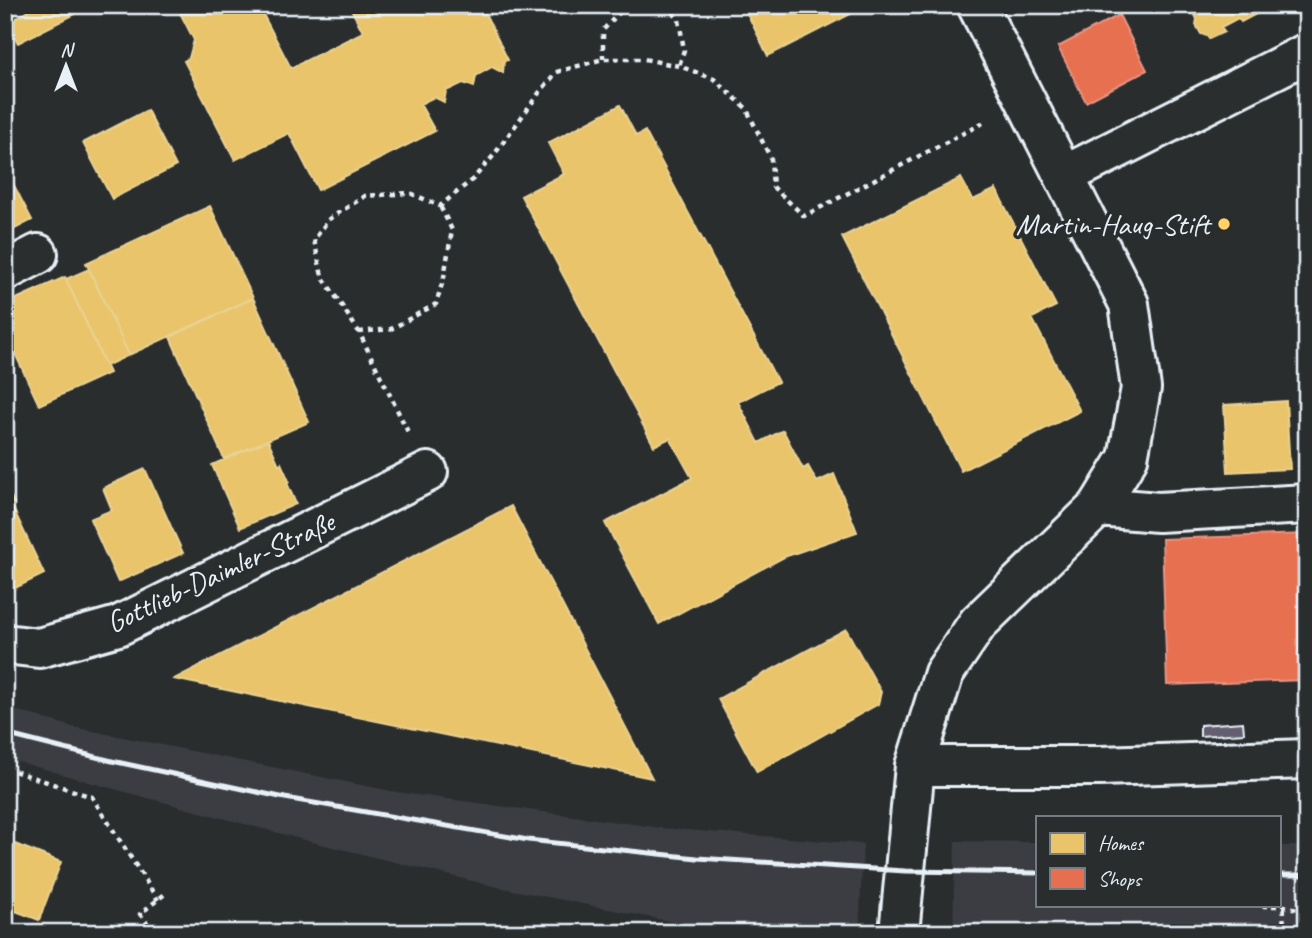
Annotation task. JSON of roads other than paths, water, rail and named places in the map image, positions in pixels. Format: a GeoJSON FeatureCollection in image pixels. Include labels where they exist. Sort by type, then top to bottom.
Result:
{"type":"FeatureCollection","features":[{"type":"Feature","properties":{"kind":"street"},"geometry":{"type":"LineString","coordinates":[[899,933],[915,766],[944,673],[978,623],[1098,507],[1128,458],[1141,388],[1129,304],[977,5]]}},
{"type":"Feature","properties":{"kind":"street"},"geometry":{"type":"LineString","coordinates":[[1065,175],[1307,53]]}},
{"type":"Feature","properties":{"kind":"street","name":"Gottlieb-Daimler-Straße"},"geometry":{"type":"LineString","coordinates":[[5,644],[38,648],[118,626],[428,472]]}},
{"type":"Feature","properties":{"kind":"street"},"geometry":{"type":"LineString","coordinates":[[1098,507],[1158,512],[1307,504]]}},
{"type":"Feature","properties":{"kind":"street"},"geometry":{"type":"LineString","coordinates":[[915,766],[1100,766],[1307,759]]}},
{"type":"Feature","properties":{"kind":"railway"},"geometry":{"type":"LineString","coordinates":[[5,734],[112,761],[285,798],[528,840],[697,858],[905,871],[1036,873]]}},
{"type":"Feature","properties":{"kind":"railway"},"geometry":{"type":"LineString","coordinates":[[1280,875],[1307,875]]}},
{"type":"Feature","properties":{"kind":"place","name":"Martin-Haug-Stift"},"geometry":{"type":"Point","coordinates":[1224,224]}}]}
